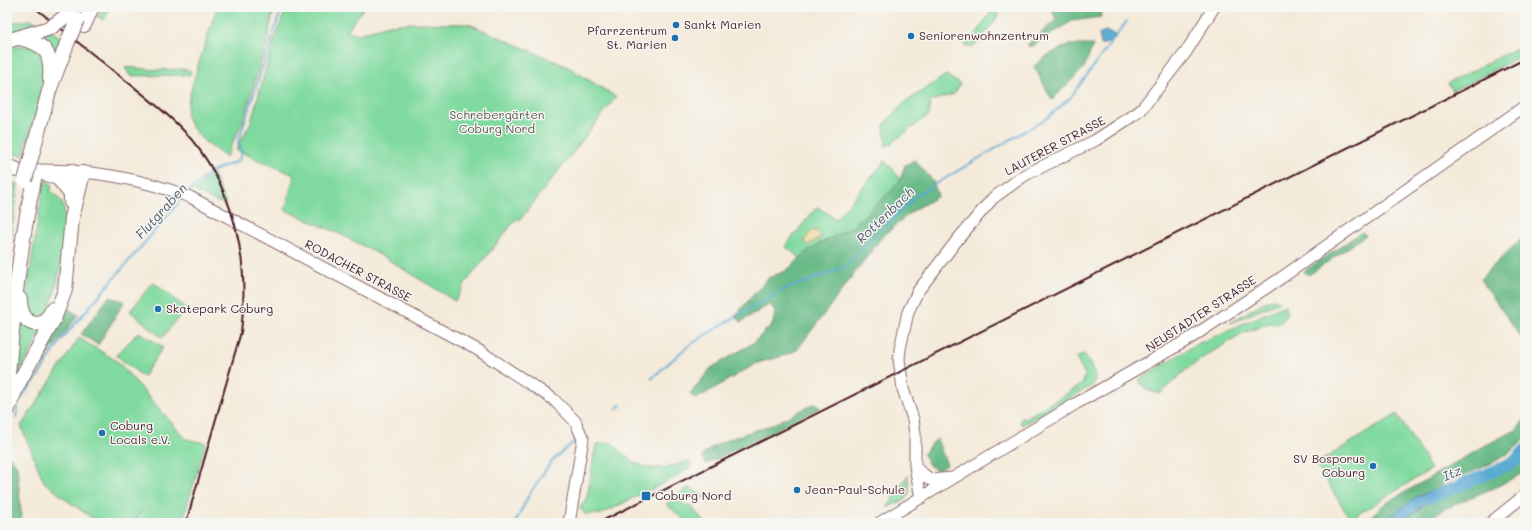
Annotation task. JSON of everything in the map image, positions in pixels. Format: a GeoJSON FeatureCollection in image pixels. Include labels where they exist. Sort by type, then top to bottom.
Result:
{"type":"FeatureCollection","features":[{"type":"Feature","properties":{"kind":"highway"},"geometry":{"type":"LineString","coordinates":[[7,386],[28,207],[25,169],[60,86],[71,44],[76,16],[83,7]]}},
{"type":"Feature","properties":{"kind":"highway"},"geometry":{"type":"LineString","coordinates":[[13,39],[50,28],[92,7]]}},
{"type":"Feature","properties":{"kind":"highway"},"geometry":{"type":"LineString","coordinates":[[13,39],[39,44],[48,53],[51,69],[49,91]]}},
{"type":"Feature","properties":{"kind":"highway"},"geometry":{"type":"LineString","coordinates":[[7,302],[25,169],[49,91],[71,44]]}},
{"type":"Feature","properties":{"kind":"highway"},"geometry":{"type":"LineString","coordinates":[[25,169],[58,178],[70,193]]}},
{"type":"Feature","properties":{"kind":"highway"},"geometry":{"type":"LineString","coordinates":[[72,218],[70,193],[77,172]]}},
{"type":"Feature","properties":{"kind":"highway"},"geometry":{"type":"LineString","coordinates":[[7,411],[18,384],[60,306],[65,290],[77,172]]}},
{"type":"Feature","properties":{"kind":"highway"},"geometry":{"type":"LineString","coordinates":[[22,256],[20,309],[21,314],[28,321],[40,323],[50,316],[67,272]]}},
{"type":"Feature","properties":{"kind":"street","name":"LAUTERER STRASSE"},"geometry":{"type":"LineString","coordinates":[[921,498],[915,466],[915,433],[913,419],[903,389],[900,365],[900,348],[908,312],[921,286],[981,211],[1008,186],[1037,168],[1096,140],[1140,111],[1186,52],[1214,7]]}},
{"type":"Feature","properties":{"kind":"street","name":"NEUSTADTER STRASSE"},"geometry":{"type":"LineString","coordinates":[[879,523],[1077,403],[1189,339],[1281,278],[1525,106]]}},
{"type":"Feature","properties":{"kind":"street","name":"RODACHER STRASSE"},"geometry":{"type":"LineString","coordinates":[[25,169],[77,172],[126,178],[185,195],[228,215],[478,350],[538,388],[556,402],[575,421],[583,439],[569,523]]}},
{"type":"Feature","properties":{"kind":"street"},"geometry":{"type":"LineString","coordinates":[[915,466],[931,480],[956,477]]}},
{"type":"Feature","properties":{"kind":"street"},"geometry":{"type":"LineString","coordinates":[[1490,523],[1525,495]]}},
{"type":"Feature","properties":{"kind":"green space"},"geometry":{"type":"Polygon","coordinates":[[[102,7],[111,7],[104,20],[98,17],[102,7]]]}},
{"type":"Feature","properties":{"kind":"green space"},"geometry":{"type":"Polygon","coordinates":[[[217,7],[277,7],[272,17],[267,42],[242,123],[226,157],[198,135],[187,117],[189,97],[193,81],[217,7]]]}},
{"type":"Feature","properties":{"kind":"green space","name":"Schrebergärten Coburg Nord"},"geometry":{"type":"Polygon","coordinates":[[[287,7],[364,7],[347,31],[358,34],[388,25],[412,23],[469,24],[568,67],[616,97],[520,220],[517,218],[467,281],[455,301],[384,257],[338,233],[285,210],[294,175],[236,150],[251,122],[274,40],[287,7]]]}},
{"type":"Feature","properties":{"kind":"green space"},"geometry":{"type":"Polygon","coordinates":[[[994,7],[1001,7],[994,23],[972,48],[965,45],[977,33],[994,7]]]}},
{"type":"Feature","properties":{"kind":"green space"},"geometry":{"type":"Polygon","coordinates":[[[1051,7],[1100,7],[1101,17],[1072,21],[1031,47],[1027,45],[1056,20],[1051,7]]]}},
{"type":"Feature","properties":{"kind":"green space"},"geometry":{"type":"Polygon","coordinates":[[[30,20],[44,24],[7,34],[7,23],[30,20]]]}},
{"type":"Feature","properties":{"kind":"green space"},"geometry":{"type":"Polygon","coordinates":[[[52,31],[62,39],[54,58],[35,37],[52,31]]]}},
{"type":"Feature","properties":{"kind":"green space"},"geometry":{"type":"Polygon","coordinates":[[[1525,44],[1525,54],[1453,91],[1448,83],[1525,44]]]}},
{"type":"Feature","properties":{"kind":"green space"},"geometry":{"type":"Polygon","coordinates":[[[1068,45],[1093,45],[1084,68],[1052,100],[1034,66],[1048,55],[1068,45]]]}},
{"type":"Feature","properties":{"kind":"green space"},"geometry":{"type":"Polygon","coordinates":[[[33,46],[46,54],[46,79],[23,156],[18,154],[8,158],[7,52],[14,47],[33,46]]]}},
{"type":"Feature","properties":{"kind":"green space"},"geometry":{"type":"Polygon","coordinates":[[[125,67],[156,70],[183,69],[191,71],[190,75],[130,76],[125,67]]]}},
{"type":"Feature","properties":{"kind":"green space"},"geometry":{"type":"Polygon","coordinates":[[[946,75],[960,84],[954,94],[931,101],[929,115],[886,147],[884,125],[903,104],[946,75]]]}},
{"type":"Feature","properties":{"kind":"green space"},"geometry":{"type":"Polygon","coordinates":[[[915,160],[933,181],[938,196],[911,212],[881,238],[797,350],[783,356],[757,363],[696,399],[690,394],[711,368],[753,343],[773,323],[775,311],[770,304],[741,322],[735,316],[768,278],[786,271],[810,249],[852,227],[893,189],[900,180],[905,165],[915,160]]]}},
{"type":"Feature","properties":{"kind":"green space"},"geometry":{"type":"Polygon","coordinates":[[[885,161],[892,168],[907,190],[815,270],[785,246],[817,207],[836,219],[885,161]]]}},
{"type":"Feature","properties":{"kind":"green space"},"geometry":{"type":"Polygon","coordinates":[[[212,173],[226,203],[217,202],[194,191],[212,173]]]}},
{"type":"Feature","properties":{"kind":"green space"},"geometry":{"type":"Polygon","coordinates":[[[44,181],[52,184],[51,191],[60,199],[62,203],[65,218],[65,231],[62,260],[56,288],[48,314],[36,318],[28,312],[25,303],[44,181]]]}},
{"type":"Feature","properties":{"kind":"green space"},"geometry":{"type":"Polygon","coordinates":[[[7,182],[18,184],[7,269],[7,182]]]}},
{"type":"Feature","properties":{"kind":"green space"},"geometry":{"type":"Polygon","coordinates":[[[1362,232],[1366,235],[1309,275],[1303,272],[1362,232]]]}},
{"type":"Feature","properties":{"kind":"green space"},"geometry":{"type":"Polygon","coordinates":[[[1525,235],[1525,343],[1480,279],[1525,235]]]}},
{"type":"Feature","properties":{"kind":"green space","name":"Skatepark Coburg"},"geometry":{"type":"Polygon","coordinates":[[[153,282],[186,308],[162,338],[130,311],[153,282]]]}},
{"type":"Feature","properties":{"kind":"green space"},"geometry":{"type":"Polygon","coordinates":[[[109,297],[125,301],[98,345],[81,334],[109,297]]]}},
{"type":"Feature","properties":{"kind":"green space"},"geometry":{"type":"Polygon","coordinates":[[[1273,299],[1280,302],[1230,323],[1264,302],[1273,299]]]}},
{"type":"Feature","properties":{"kind":"green space"},"geometry":{"type":"Polygon","coordinates":[[[1285,305],[1287,315],[1282,321],[1276,324],[1270,323],[1243,333],[1186,370],[1160,394],[1146,390],[1139,380],[1195,345],[1285,305]]]}},
{"type":"Feature","properties":{"kind":"green space"},"geometry":{"type":"Polygon","coordinates":[[[65,306],[78,315],[24,385],[28,375],[50,341],[65,306]]]}},
{"type":"Feature","properties":{"kind":"green space"},"geometry":{"type":"Polygon","coordinates":[[[18,319],[44,328],[17,376],[10,380],[18,319]]]}},
{"type":"Feature","properties":{"kind":"green space"},"geometry":{"type":"Polygon","coordinates":[[[139,332],[163,347],[143,377],[116,355],[139,332]]]}},
{"type":"Feature","properties":{"kind":"green space","name":"Coburg Locals e.V."},"geometry":{"type":"Polygon","coordinates":[[[79,338],[117,361],[186,439],[206,443],[182,523],[133,523],[141,511],[132,523],[110,523],[92,518],[44,482],[21,426],[79,338]]]}},
{"type":"Feature","properties":{"kind":"green space"},"geometry":{"type":"Polygon","coordinates":[[[1084,354],[1094,373],[1095,381],[1093,385],[1022,425],[1020,421],[1022,417],[1024,419],[1084,383],[1082,379],[1086,377],[1076,358],[1084,354]]]}},
{"type":"Feature","properties":{"kind":"green space"},"geometry":{"type":"Polygon","coordinates":[[[816,403],[820,408],[706,464],[702,457],[714,446],[771,425],[816,403]]]}},
{"type":"Feature","properties":{"kind":"green space","name":"SV Bosporus Coburg"},"geometry":{"type":"Polygon","coordinates":[[[1397,414],[1431,469],[1350,519],[1316,464],[1397,414]]]}},
{"type":"Feature","properties":{"kind":"green space"},"geometry":{"type":"Polygon","coordinates":[[[1525,419],[1525,439],[1496,461],[1441,484],[1441,487],[1416,497],[1381,523],[1365,523],[1383,505],[1484,446],[1516,430],[1525,419]]]}},
{"type":"Feature","properties":{"kind":"green space"},"geometry":{"type":"Polygon","coordinates":[[[937,439],[947,465],[937,470],[930,466],[923,455],[930,445],[937,439]]]}},
{"type":"Feature","properties":{"kind":"green space"},"geometry":{"type":"Polygon","coordinates":[[[612,443],[622,453],[639,465],[656,468],[677,465],[690,461],[691,467],[674,478],[601,514],[585,514],[580,508],[587,497],[596,444],[612,443]]]}},
{"type":"Feature","properties":{"kind":"green space"},"geometry":{"type":"Polygon","coordinates":[[[9,456],[17,466],[22,523],[7,523],[9,456]]]}},
{"type":"Feature","properties":{"kind":"green space"},"geometry":{"type":"Polygon","coordinates":[[[1525,457],[1525,472],[1498,486],[1444,509],[1423,523],[1400,523],[1428,503],[1508,470],[1525,457]]]}},
{"type":"Feature","properties":{"kind":"green space"},"geometry":{"type":"Polygon","coordinates":[[[908,475],[909,492],[906,499],[887,508],[908,475]]]}},
{"type":"Feature","properties":{"kind":"green space"},"geometry":{"type":"Polygon","coordinates":[[[689,487],[705,498],[698,496],[684,499],[682,505],[690,505],[705,523],[688,523],[666,504],[689,487]]]}},
{"type":"Feature","properties":{"kind":"sand"},"geometry":{"type":"Polygon","coordinates":[[[811,231],[817,231],[821,237],[808,245],[804,241],[811,231]]]}},
{"type":"Feature","properties":{"kind":"water"},"geometry":{"type":"Polygon","coordinates":[[[1105,31],[1115,35],[1111,42],[1101,45],[1099,34],[1105,31]]]}},
{"type":"Feature","properties":{"kind":"water"},"geometry":{"type":"Polygon","coordinates":[[[1441,487],[1447,493],[1424,504],[1400,523],[1381,523],[1416,497],[1441,487]]]}},
{"type":"Feature","properties":{"kind":"waterway","name":"Flutgraben"},"geometry":{"type":"LineString","coordinates":[[189,192],[210,172],[238,161],[242,153],[238,142],[282,7]]}},
{"type":"Feature","properties":{"kind":"waterway","name":"Rottenbach"},"geometry":{"type":"LineString","coordinates":[[651,379],[688,346],[720,326],[783,290],[843,268],[917,195],[1047,118],[1070,98],[1127,21]]}},
{"type":"Feature","properties":{"kind":"waterway","name":"Flutgraben"},"geometry":{"type":"LineString","coordinates":[[16,418],[18,401],[37,378],[61,340],[183,198]]}},
{"type":"Feature","properties":{"kind":"waterway","name":"Rottenbach"},"geometry":{"type":"LineString","coordinates":[[616,409],[621,405]]}},
{"type":"Feature","properties":{"kind":"waterway","name":"Rottenbach"},"geometry":{"type":"LineString","coordinates":[[515,523],[529,495],[551,462],[578,438]]}},
{"type":"Feature","properties":{"kind":"waterway","name":"Itz"},"geometry":{"type":"LineString","coordinates":[[1430,498],[1513,463],[1525,450]]}},
{"type":"Feature","properties":{"kind":"railway"},"geometry":{"type":"LineString","coordinates":[[34,7],[151,100],[183,130],[201,152],[215,175],[227,199],[235,225],[243,278],[241,332],[186,523]]}},
{"type":"Feature","properties":{"kind":"railway"},"geometry":{"type":"LineString","coordinates":[[598,523],[1525,59]]}},
{"type":"Feature","properties":{"kind":"place","name":"Sankt Marien"},"geometry":{"type":"Point","coordinates":[676,25]}},
{"type":"Feature","properties":{"kind":"place","name":"Seniorenwohnzentrum"},"geometry":{"type":"Point","coordinates":[911,36]}},
{"type":"Feature","properties":{"kind":"place","name":"Pfarrzentrum St. Marien"},"geometry":{"type":"Point","coordinates":[675,38]}},
{"type":"Feature","properties":{"kind":"place","name":"Skatepark Coburg"},"geometry":{"type":"Point","coordinates":[158,309]}},
{"type":"Feature","properties":{"kind":"place","name":"Coburg Locals e.V."},"geometry":{"type":"Point","coordinates":[102,433]}},
{"type":"Feature","properties":{"kind":"place","name":"SV Bosporus Coburg"},"geometry":{"type":"Point","coordinates":[1373,466]}},
{"type":"Feature","properties":{"kind":"place","name":"Jean-Paul-Schule"},"geometry":{"type":"Point","coordinates":[797,490]}},
{"type":"Feature","properties":{"kind":"place","name":"Coburg Nord"},"geometry":{"type":"Point","coordinates":[646,496]}}]}
